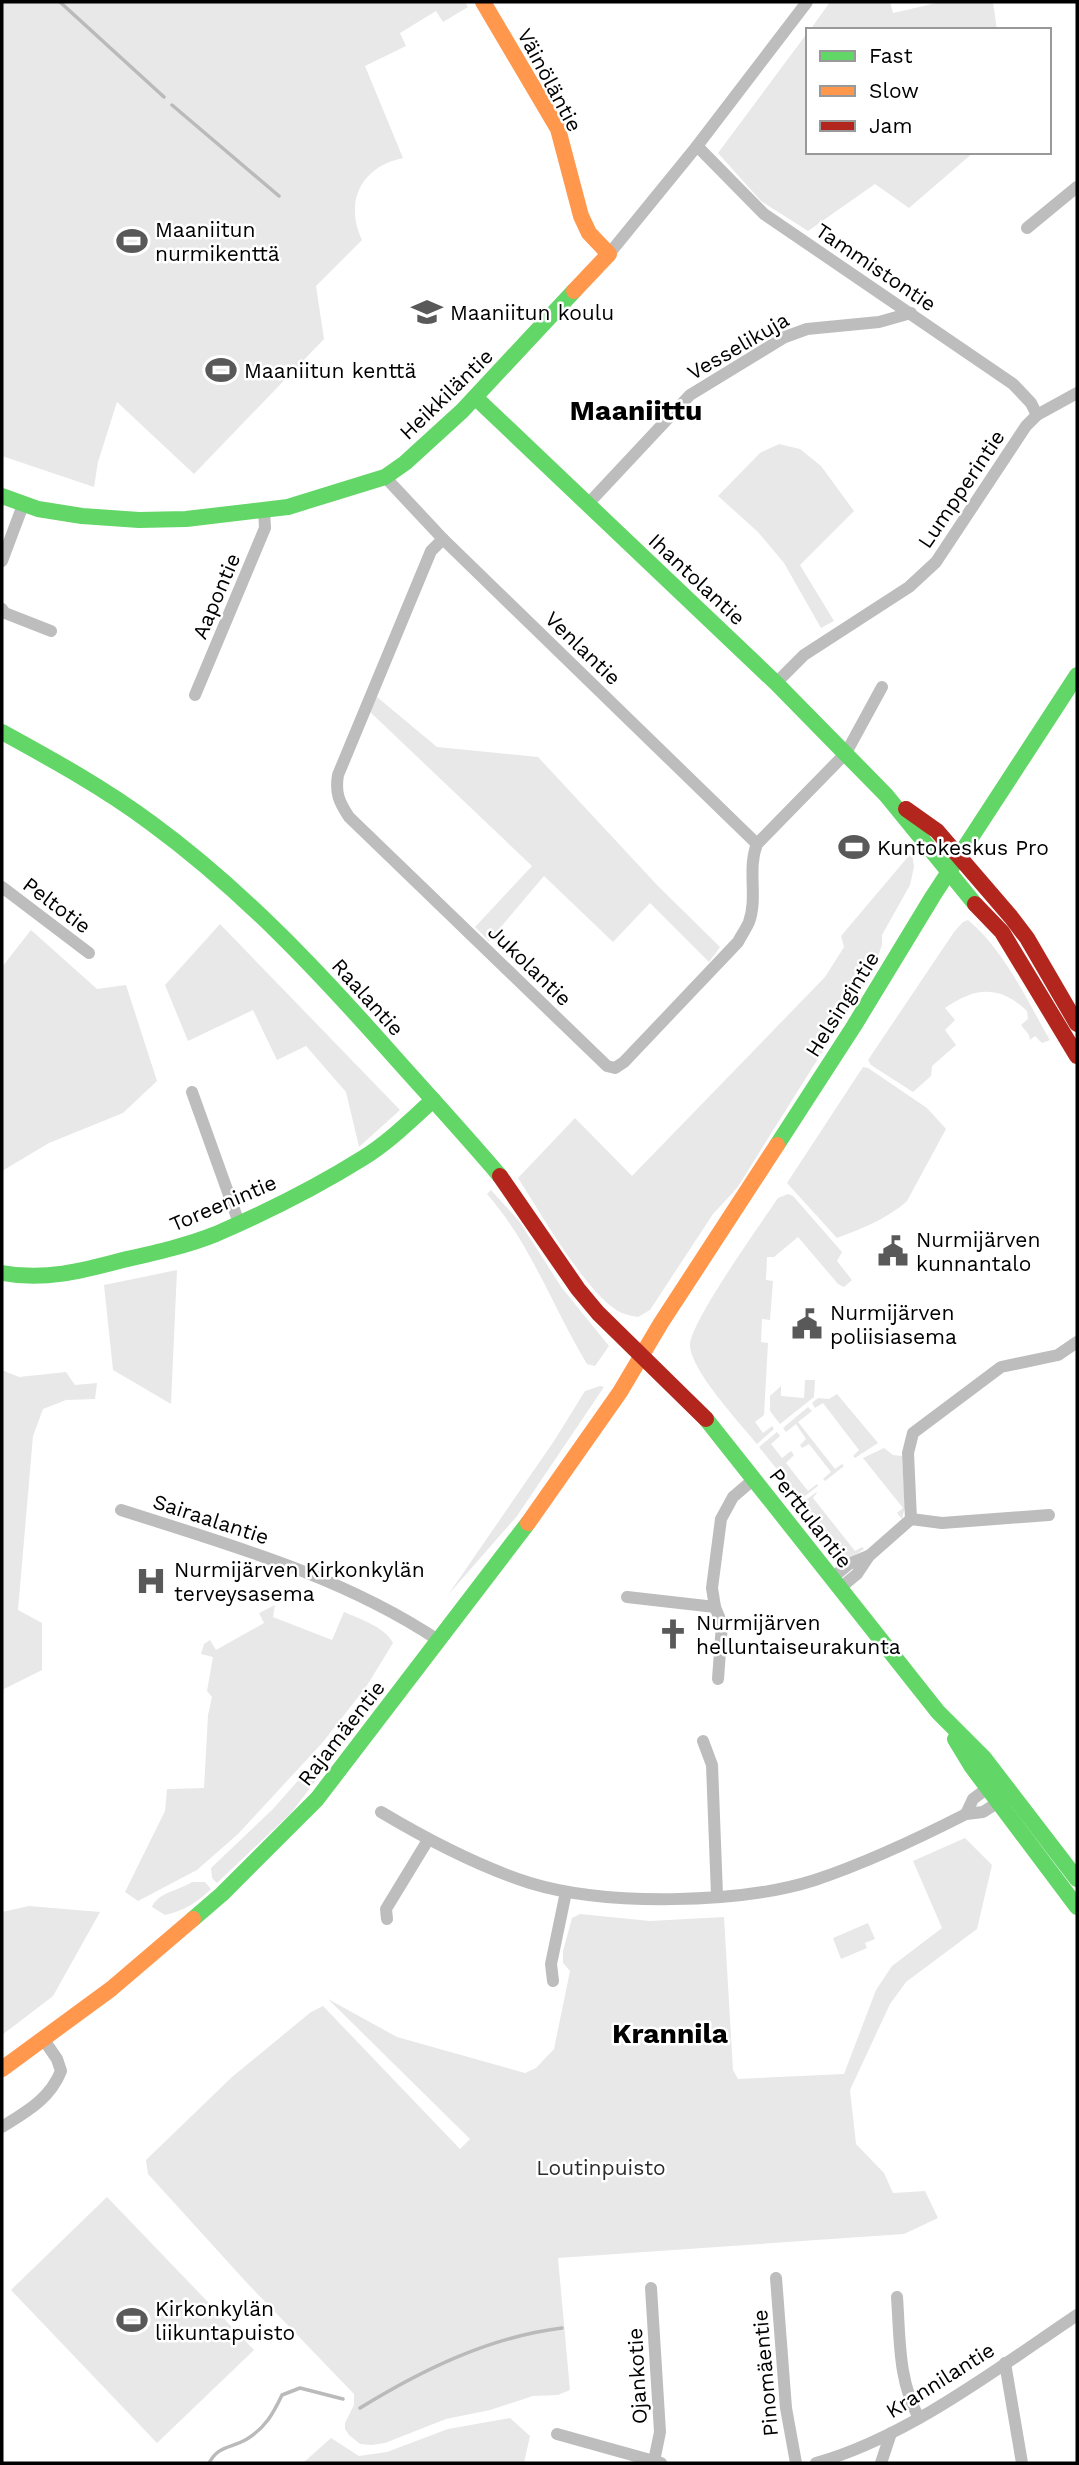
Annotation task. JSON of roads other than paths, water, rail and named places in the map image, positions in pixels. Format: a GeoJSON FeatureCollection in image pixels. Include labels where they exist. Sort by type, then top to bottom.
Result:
{"type":"FeatureCollection","features":[{"type":"Feature","properties":{"kind":"street","name":"Väinöläntie"},"geometry":{"type":"LineString","coordinates":[[483,2],[558,130],[581,216],[589,233],[609,254]]}},
{"type":"Feature","properties":{"kind":"street","name":"Heikkiläntie"},"geometry":{"type":"LineString","coordinates":[[2,496],[23,505],[82,516],[139,520],[186,519],[288,507],[385,477],[405,463],[475,398],[609,254],[697,146],[807,2]]}},
{"type":"Feature","properties":{"kind":"street","name":"Tammistontie"},"geometry":{"type":"LineString","coordinates":[[697,146],[764,214],[1013,384],[1031,403],[1037,415]]}},
{"type":"Feature","properties":{"kind":"street"},"geometry":{"type":"LineString","coordinates":[[1027,228],[1077,187]]}},
{"type":"Feature","properties":{"kind":"street","name":"Vesselikuja"},"geometry":{"type":"LineString","coordinates":[[587,505],[690,395],[785,337],[807,329],[879,322],[911,313]]}},
{"type":"Feature","properties":{"kind":"street","name":"Lumpperintie"},"geometry":{"type":"LineString","coordinates":[[776,683],[804,655],[909,587],[936,562],[1015,441],[1037,415],[1077,393]]}},
{"type":"Feature","properties":{"kind":"street","name":"Ihantolantie"},"geometry":{"type":"LineString","coordinates":[[475,398],[776,683],[886,795],[1002,932],[1076,1049]]}},
{"type":"Feature","properties":{"kind":"street","name":"Venlantie"},"geometry":{"type":"LineString","coordinates":[[385,477],[443,538],[757,844]]}},
{"type":"Feature","properties":{"kind":"street"},"geometry":{"type":"LineString","coordinates":[[2,561],[23,505]]}},
{"type":"Feature","properties":{"kind":"street","name":"Aapontie"},"geometry":{"type":"LineString","coordinates":[[195,695],[265,528],[264,510]]}},
{"type":"Feature","properties":{"kind":"street","name":"Jukolantie"},"geometry":{"type":"LineString","coordinates":[[443,538],[431,551],[338,775],[335,790],[339,803],[349,817],[607,1066],[615,1068],[624,1062],[738,942],[749,922],[753,903],[753,854],[757,844]]}},
{"type":"Feature","properties":{"kind":"street"},"geometry":{"type":"LineString","coordinates":[[2,609],[5,613],[51,631]]}},
{"type":"Feature","properties":{"kind":"street","name":"Helsingintie"},"geometry":{"type":"LineString","coordinates":[[642,1356],[1077,675]]}},
{"type":"Feature","properties":{"kind":"street"},"geometry":{"type":"LineString","coordinates":[[757,844],[846,753],[882,687]]}},
{"type":"Feature","properties":{"kind":"street","name":"Raalantie"},"geometry":{"type":"LineString","coordinates":[[2,732],[72,770],[152,823],[272,925],[507,1185],[578,1289],[598,1313],[642,1356]]}},
{"type":"Feature","properties":{"kind":"street","name":"Ihantolantie"},"geometry":{"type":"LineString","coordinates":[[886,795],[937,831],[1011,917],[1027,938],[1077,1026]]}},
{"type":"Feature","properties":{"kind":"street","name":"Peltotie"},"geometry":{"type":"LineString","coordinates":[[2,887],[89,953]]}},
{"type":"Feature","properties":{"kind":"street"},"geometry":{"type":"LineString","coordinates":[[1076,1049],[1077,1026]]}},
{"type":"Feature","properties":{"kind":"street"},"geometry":{"type":"LineString","coordinates":[[192,1092],[239,1223]]}},
{"type":"Feature","properties":{"kind":"street","name":"Toreenintie"},"geometry":{"type":"LineString","coordinates":[[2,1273],[24,1277],[69,1274],[176,1247],[215,1234],[340,1172],[391,1138],[433,1100]]}},
{"type":"Feature","properties":{"kind":"street"},"geometry":{"type":"LineString","coordinates":[[912,1519],[908,1453],[913,1433],[1002,1367],[1058,1355],[1077,1342]]}},
{"type":"Feature","properties":{"kind":"street","name":"Perttulantie"},"geometry":{"type":"LineString","coordinates":[[642,1356],[692,1403],[724,1439],[938,1712],[984,1758],[994,1784],[1005,1798],[1077,1879]]}},
{"type":"Feature","properties":{"kind":"street","name":"Rajamäentie"},"geometry":{"type":"LineString","coordinates":[[2,2069],[44,2040],[173,1938],[222,1894],[308,1808],[361,1743],[460,1609],[544,1503],[642,1356]]}},
{"type":"Feature","properties":{"kind":"street"},"geometry":{"type":"LineString","coordinates":[[718,1679],[722,1624],[715,1607],[712,1588],[721,1519],[733,1497],[754,1479]]}},
{"type":"Feature","properties":{"kind":"street","name":"Sairaalantie"},"geometry":{"type":"LineString","coordinates":[[121,1510],[272,1559],[342,1587],[413,1623],[438,1640]]}},
{"type":"Feature","properties":{"kind":"street"},"geometry":{"type":"LineString","coordinates":[[835,1584],[849,1564],[869,1556],[912,1519],[942,1522],[1049,1515]]}},
{"type":"Feature","properties":{"kind":"street"},"geometry":{"type":"LineString","coordinates":[[627,1597],[715,1607]]}},
{"type":"Feature","properties":{"kind":"street"},"geometry":{"type":"LineString","coordinates":[[703,1741],[712,1765],[717,1895]]}},
{"type":"Feature","properties":{"kind":"street"},"geometry":{"type":"LineString","coordinates":[[966,1814],[973,1799],[994,1784]]}},
{"type":"Feature","properties":{"kind":"street"},"geometry":{"type":"LineString","coordinates":[[381,1812],[428,1840],[493,1870],[566,1892],[648,1899],[769,1891],[813,1881],[860,1863],[966,1814],[982,1812],[1005,1798]]}},
{"type":"Feature","properties":{"kind":"street","name":"Perttulantie"},"geometry":{"type":"LineString","coordinates":[[1005,1798],[1077,1907]]}},
{"type":"Feature","properties":{"kind":"street"},"geometry":{"type":"LineString","coordinates":[[387,1919],[386,1909],[428,1840]]}},
{"type":"Feature","properties":{"kind":"street"},"geometry":{"type":"LineString","coordinates":[[553,1981],[551,1964],[566,1892]]}},
{"type":"Feature","properties":{"kind":"street"},"geometry":{"type":"LineString","coordinates":[[2,2127],[44,2099],[55,2086],[61,2071],[57,2059],[44,2040]]}},
{"type":"Feature","properties":{"kind":"street","name":"Pinomäentie"},"geometry":{"type":"LineString","coordinates":[[776,2278],[786,2408],[796,2463]]}},
{"type":"Feature","properties":{"kind":"street","name":"Ojankotie"},"geometry":{"type":"LineString","coordinates":[[651,2288],[660,2432],[658,2462]]}},
{"type":"Feature","properties":{"kind":"street"},"geometry":{"type":"LineString","coordinates":[[897,2297],[903,2374],[907,2394],[919,2418]]}},
{"type":"Feature","properties":{"kind":"street","name":"Krannilantie"},"geometry":{"type":"LineString","coordinates":[[816,2463],[864,2447],[919,2418],[1077,2315]]}},
{"type":"Feature","properties":{"kind":"street"},"geometry":{"type":"LineString","coordinates":[[1005,2363],[1022,2463]]}},
{"type":"Feature","properties":{"kind":"street"},"geometry":{"type":"LineString","coordinates":[[881,2463],[891,2433]]}},
{"type":"Feature","properties":{"kind":"street"},"geometry":{"type":"LineString","coordinates":[[557,2434],[658,2462]]}},
{"type":"Feature","properties":{"kind":"waterway"},"geometry":{"type":"LineString","coordinates":[[60,2],[164,97]]}},
{"type":"Feature","properties":{"kind":"waterway"},"geometry":{"type":"LineString","coordinates":[[172,105],[279,196]]}},
{"type":"Feature","properties":{"kind":"waterway"},"geometry":{"type":"LineString","coordinates":[[360,2408],[432,2368],[482,2347],[535,2332],[562,2328]]}},
{"type":"Feature","properties":{"kind":"waterway"},"geometry":{"type":"LineString","coordinates":[[209,2463],[221,2450],[247,2439],[259,2430],[282,2395],[300,2388],[343,2399]]}},
{"type":"Feature","properties":{"kind":"place","name":"Maaniitun nurmikenttä"},"geometry":{"type":"Point","coordinates":[132,241]}},
{"type":"Feature","properties":{"kind":"place","name":"Maaniitun koulu"},"geometry":{"type":"Point","coordinates":[427,312]}},
{"type":"Feature","properties":{"kind":"place","name":"Maaniitun kenttä"},"geometry":{"type":"Point","coordinates":[221,370]}},
{"type":"Feature","properties":{"kind":"place","name":"Kuntokeskus Pro"},"geometry":{"type":"Point","coordinates":[854,847]}},
{"type":"Feature","properties":{"kind":"place","name":"Nurmijärven kunnantalo"},"geometry":{"type":"Point","coordinates":[893,1251]}},
{"type":"Feature","properties":{"kind":"place","name":"Nurmijärven poliisiasema"},"geometry":{"type":"Point","coordinates":[807,1324]}},
{"type":"Feature","properties":{"kind":"place","name":"Nurmijärven Kirkonkylän terveysasema"},"geometry":{"type":"Point","coordinates":[151,1581]}},
{"type":"Feature","properties":{"kind":"place","name":"Nurmijärven helluntaiseurakunta"},"geometry":{"type":"Point","coordinates":[673,1634]}},
{"type":"Feature","properties":{"kind":"place","name":"Kirkonkylän liikuntapuisto"},"geometry":{"type":"Point","coordinates":[132,2320]}},
{"type":"Feature","properties":{"kind":"district","name":"Maaniittu"},"geometry":{"type":"Point","coordinates":[636,410]}},
{"type":"Feature","properties":{"kind":"district","name":"Krannila"},"geometry":{"type":"Point","coordinates":[670,2033]}},
{"type":"Feature","properties":{"kind":"park label","name":"Loutinpuisto"},"geometry":{"type":"Point","coordinates":[601,2167]}}]}
